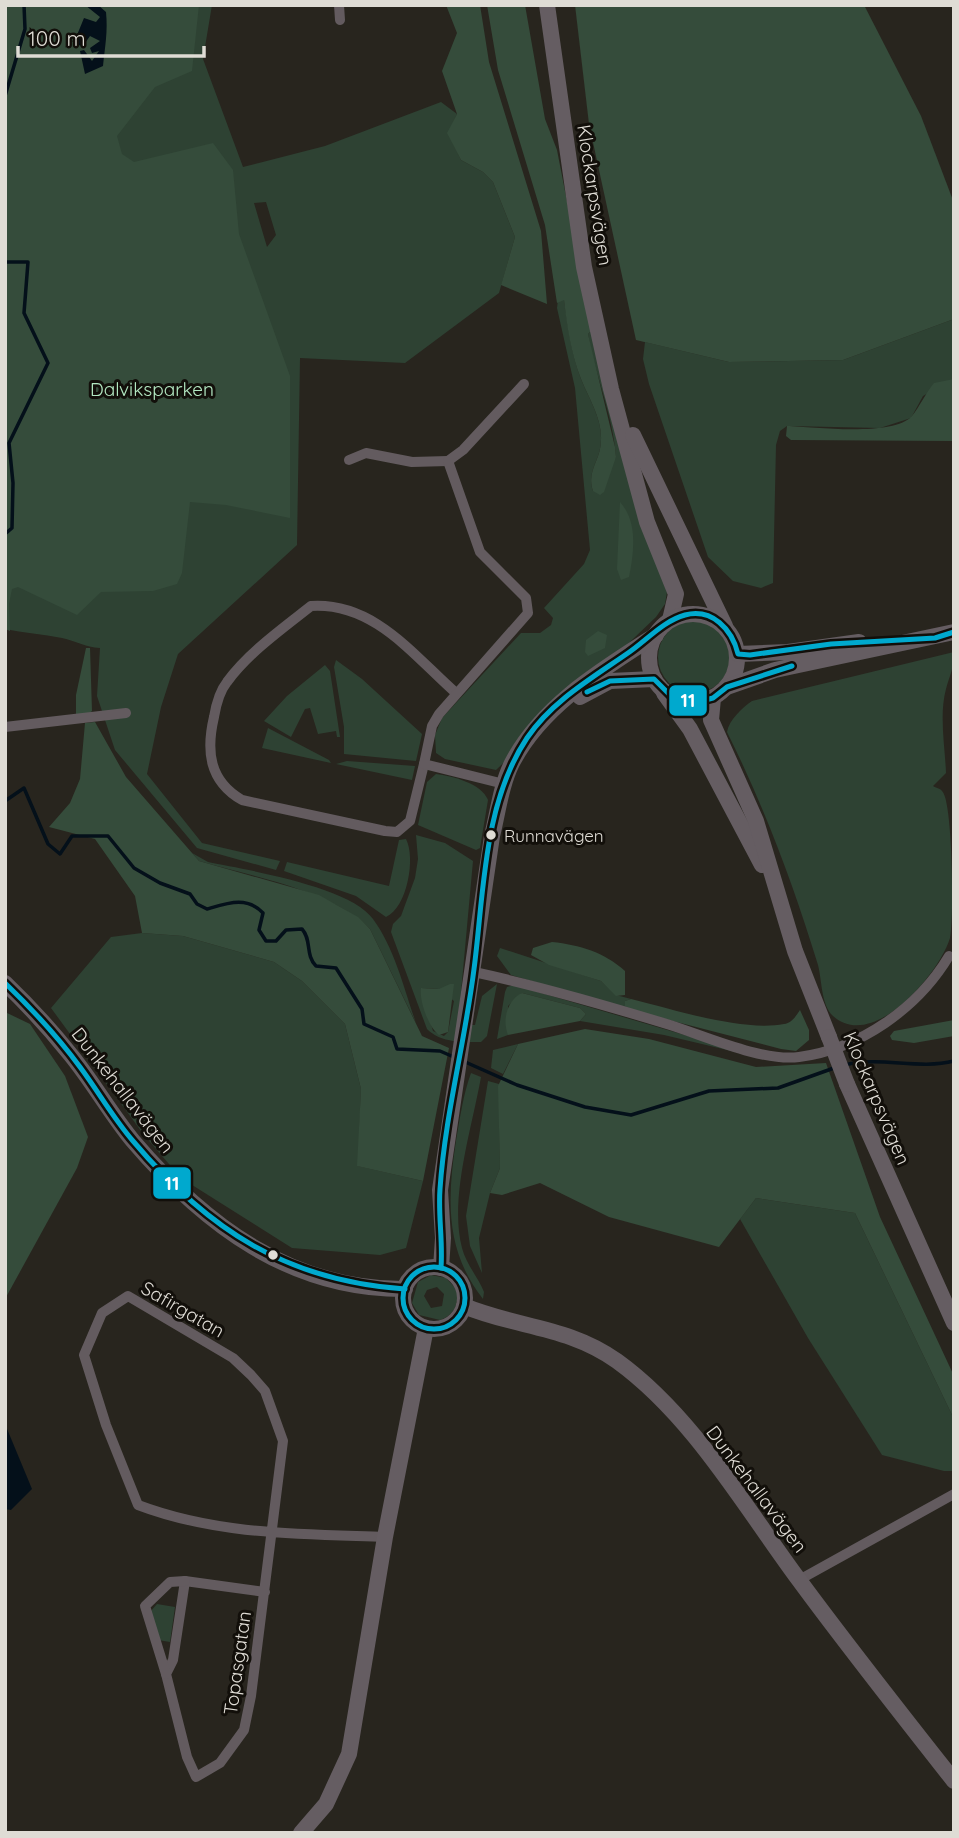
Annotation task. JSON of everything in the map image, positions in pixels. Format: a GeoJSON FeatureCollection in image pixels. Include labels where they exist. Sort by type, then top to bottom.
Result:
{"type":"FeatureCollection","features":[{"type":"Feature","properties":{"kind":"street"},"geometry":{"type":"LineString","coordinates":[[339,5],[341,20]]}},
{"type":"Feature","properties":{"kind":"street","name":"Klockarpsvägen"},"geometry":{"type":"LineString","coordinates":[[547,5],[584,267],[611,389]]}},
{"type":"Feature","properties":{"kind":"street"},"geometry":{"type":"LineString","coordinates":[[349,460],[366,453],[412,462],[448,461],[463,450],[524,384]]}},
{"type":"Feature","properties":{"kind":"street"},"geometry":{"type":"LineString","coordinates":[[441,1268],[443,1238],[440,1190],[492,836],[504,784],[511,765],[543,718],[584,683],[656,635],[670,620],[676,594],[647,522],[611,389]]}},
{"type":"Feature","properties":{"kind":"street"},"geometry":{"type":"LineString","coordinates":[[611,389],[738,654],[736,671],[727,687]]}},
{"type":"Feature","properties":{"kind":"street"},"geometry":{"type":"LineString","coordinates":[[448,461],[480,552],[529,604],[528,613],[456,693],[432,726],[410,821],[397,832],[384,831],[242,800],[230,793],[212,767],[208,744],[224,685],[311,606],[335,607],[368,617],[385,628],[456,693]]}},
{"type":"Feature","properties":{"kind":"street"},"geometry":{"type":"LineString","coordinates":[[670,620],[699,614],[726,628]]}},
{"type":"Feature","properties":{"kind":"street"},"geometry":{"type":"LineString","coordinates":[[511,765],[551,722],[586,692],[610,681],[657,684],[673,698],[688,702],[713,698],[727,687],[775,670],[954,632]]}},
{"type":"Feature","properties":{"kind":"street"},"geometry":{"type":"LineString","coordinates":[[656,635],[649,656],[657,684],[690,729],[774,885]]}},
{"type":"Feature","properties":{"kind":"street"},"geometry":{"type":"LineString","coordinates":[[738,654],[750,656],[831,644],[935,638]]}},
{"type":"Feature","properties":{"kind":"street"},"geometry":{"type":"LineString","coordinates":[[713,698],[711,720],[757,821],[774,885]]}},
{"type":"Feature","properties":{"kind":"street"},"geometry":{"type":"LineString","coordinates":[[5,727],[126,713]]}},
{"type":"Feature","properties":{"kind":"street"},"geometry":{"type":"LineString","coordinates":[[424,764],[504,784]]}},
{"type":"Feature","properties":{"kind":"street","name":"Klockarpsvägen"},"geometry":{"type":"LineString","coordinates":[[774,885],[847,1084],[954,1322]]}},
{"type":"Feature","properties":{"kind":"street"},"geometry":{"type":"LineString","coordinates":[[474,972],[645,1017],[754,1051],[798,1057],[864,1035],[897,1016],[935,979],[949,956]]}},
{"type":"Feature","properties":{"kind":"street","name":"Dunkehallavägen"},"geometry":{"type":"LineString","coordinates":[[5,983],[71,1055],[132,1140],[177,1188],[234,1238],[308,1273],[363,1287],[404,1289]]}},
{"type":"Feature","properties":{"kind":"street"},"geometry":{"type":"LineString","coordinates":[[441,1268],[461,1283],[464,1306],[450,1324],[426,1328],[408,1315],[403,1298],[404,1289],[417,1272],[441,1268]]}},
{"type":"Feature","properties":{"kind":"street","name":"Safirgatan"},"geometry":{"type":"LineString","coordinates":[[271,1533],[283,1441],[265,1391],[233,1358],[186,1330],[128,1296],[115,1303],[102,1313],[93,1328],[84,1355],[106,1425],[138,1505],[204,1524],[271,1533],[384,1536]]}},
{"type":"Feature","properties":{"kind":"street","name":"Dunkehallavägen"},"geometry":{"type":"LineString","coordinates":[[464,1306],[574,1336],[617,1361],[657,1396],[707,1454],[799,1580],[954,1781]]}},
{"type":"Feature","properties":{"kind":"street"},"geometry":{"type":"LineString","coordinates":[[301,1833],[326,1804],[349,1754],[384,1536],[426,1328]]}},
{"type":"Feature","properties":{"kind":"street"},"geometry":{"type":"LineString","coordinates":[[799,1580],[954,1494]]}},
{"type":"Feature","properties":{"kind":"street","name":"Topasgatan"},"geometry":{"type":"LineString","coordinates":[[265,1592],[185,1581],[170,1582],[145,1606],[187,1757],[196,1777],[220,1763],[244,1730],[265,1592],[271,1533]]}},
{"type":"Feature","properties":{"kind":"street"},"geometry":{"type":"LineString","coordinates":[[166,1674],[173,1660],[185,1581]]}},
{"type":"Feature","properties":{"kind":"green space","name":"Dalviksparken"},"geometry":{"type":"Polygon","coordinates":[[[5,5],[212,5],[203,59],[243,167],[325,146],[441,102],[457,114],[448,133],[461,160],[483,172],[493,182],[515,237],[499,293],[405,363],[300,358],[297,545],[178,654],[161,707],[147,774],[202,843],[280,861],[276,870],[197,848],[115,750],[97,696],[100,648],[62,638],[5,629],[5,5]],[[266,202],[254,203],[267,247],[276,235],[266,202]]]}},
{"type":"Feature","properties":{"kind":"green space","name":"Dalviksparken"},"geometry":{"type":"Polygon","coordinates":[[[5,5],[199,5],[192,71],[155,87],[117,136],[122,154],[134,162],[213,143],[233,170],[239,234],[290,376],[290,518],[226,505],[190,502],[182,573],[177,584],[153,591],[101,592],[77,615],[18,587],[12,589],[9,604],[10,631],[5,629],[5,5]]]}},
{"type":"Feature","properties":{"kind":"green space"},"geometry":{"type":"Polygon","coordinates":[[[446,5],[480,5],[489,62],[541,231],[547,304],[501,285],[515,237],[493,182],[483,172],[461,160],[447,133],[457,114],[442,71],[457,33],[446,5]]]}},
{"type":"Feature","properties":{"kind":"green space"},"geometry":{"type":"Polygon","coordinates":[[[487,5],[525,5],[545,119],[557,150],[592,330],[588,334],[615,447],[616,457],[604,492],[600,495],[593,491],[591,477],[599,454],[601,432],[575,360],[564,300],[557,303],[545,225],[498,70],[487,5]]]}},
{"type":"Feature","properties":{"kind":"green space"},"geometry":{"type":"Polygon","coordinates":[[[575,5],[864,5],[921,116],[954,203],[954,319],[843,360],[729,362],[636,340],[589,124],[575,5]]]}},
{"type":"Feature","properties":{"kind":"green space"},"geometry":{"type":"Polygon","coordinates":[[[558,300],[564,300],[575,360],[601,432],[599,454],[591,477],[593,491],[616,457],[588,334],[592,330],[667,592],[665,604],[656,617],[496,770],[445,759],[436,753],[435,735],[442,718],[521,633],[540,633],[551,625],[553,618],[544,608],[584,564],[590,550],[575,388],[557,308],[558,300]]]}},
{"type":"Feature","properties":{"kind":"green space"},"geometry":{"type":"Polygon","coordinates":[[[954,319],[954,379],[923,396],[911,418],[880,428],[787,426],[780,431],[776,445],[773,583],[761,588],[733,581],[708,557],[649,384],[643,359],[645,342],[729,362],[843,360],[954,319]]]}},
{"type":"Feature","properties":{"kind":"green space"},"geometry":{"type":"Polygon","coordinates":[[[954,379],[954,441],[791,440],[786,436],[787,426],[853,429],[889,427],[912,416],[934,383],[954,379]]]}},
{"type":"Feature","properties":{"kind":"green space"},"geometry":{"type":"Polygon","coordinates":[[[620,502],[630,519],[633,538],[629,577],[621,580],[617,569],[620,502]]]}},
{"type":"Feature","properties":{"kind":"green space"},"geometry":{"type":"Polygon","coordinates":[[[694,621],[714,627],[724,637],[730,657],[724,677],[714,687],[694,693],[674,687],[664,677],[658,657],[664,637],[674,627],[694,621]]]}},
{"type":"Feature","properties":{"kind":"green space"},"geometry":{"type":"Polygon","coordinates":[[[598,631],[607,635],[605,648],[588,656],[585,652],[586,640],[598,631]]]}},
{"type":"Feature","properties":{"kind":"green space"},"geometry":{"type":"Polygon","coordinates":[[[86,648],[90,648],[92,711],[86,716],[76,715],[76,695],[86,648]]]}},
{"type":"Feature","properties":{"kind":"green space"},"geometry":{"type":"Polygon","coordinates":[[[954,652],[943,709],[946,773],[933,786],[942,791],[946,799],[948,816],[952,887],[950,938],[933,970],[902,1004],[885,1017],[867,1024],[849,1024],[833,1016],[826,1006],[818,965],[799,906],[766,817],[727,732],[728,728],[736,715],[752,701],[954,652]]]}},
{"type":"Feature","properties":{"kind":"green space"},"geometry":{"type":"Polygon","coordinates":[[[336,660],[362,679],[422,734],[416,761],[344,754],[344,727],[334,667],[336,660]]]}},
{"type":"Feature","properties":{"kind":"green space"},"geometry":{"type":"Polygon","coordinates":[[[325,665],[330,671],[340,737],[337,737],[336,731],[318,734],[310,708],[305,709],[291,737],[264,721],[287,696],[325,665]]]}},
{"type":"Feature","properties":{"kind":"green space"},"geometry":{"type":"Polygon","coordinates":[[[95,722],[126,777],[199,861],[319,895],[358,917],[370,929],[422,1036],[449,1048],[423,1181],[357,1166],[361,1089],[345,1024],[302,981],[274,962],[183,936],[142,933],[135,896],[95,839],[49,827],[70,803],[80,779],[85,723],[95,722]]]}},
{"type":"Feature","properties":{"kind":"green space"},"geometry":{"type":"Polygon","coordinates":[[[268,728],[329,760],[331,763],[262,748],[268,728]]]}},
{"type":"Feature","properties":{"kind":"green space"},"geometry":{"type":"Polygon","coordinates":[[[347,761],[415,766],[412,780],[336,764],[347,761]]]}},
{"type":"Feature","properties":{"kind":"green space"},"geometry":{"type":"Polygon","coordinates":[[[436,774],[473,785],[488,800],[480,848],[476,850],[418,825],[427,782],[436,774]]]}},
{"type":"Feature","properties":{"kind":"green space"},"geometry":{"type":"Polygon","coordinates":[[[416,835],[445,843],[473,861],[458,1025],[475,1025],[482,996],[497,984],[487,1036],[481,1042],[445,1039],[427,1029],[391,932],[393,924],[401,916],[415,878],[418,859],[416,835]],[[421,988],[433,1031],[444,1036],[448,1032],[454,1001],[439,989],[421,988]]]}},
{"type":"Feature","properties":{"kind":"green space"},"geometry":{"type":"Polygon","coordinates":[[[406,839],[410,858],[408,882],[399,904],[386,917],[356,896],[284,871],[287,862],[389,886],[399,840],[406,839]]]}},
{"type":"Feature","properties":{"kind":"green space"},"geometry":{"type":"Polygon","coordinates":[[[192,853],[208,862],[322,889],[361,908],[373,919],[387,943],[416,1023],[370,929],[353,915],[313,894],[199,861],[192,853]]]}},
{"type":"Feature","properties":{"kind":"green space"},"geometry":{"type":"Polygon","coordinates":[[[142,933],[183,936],[274,962],[302,981],[345,1024],[361,1089],[358,1166],[423,1181],[406,1248],[380,1255],[292,1248],[181,1178],[144,1135],[51,1008],[111,937],[142,933]]]}},
{"type":"Feature","properties":{"kind":"green space"},"geometry":{"type":"Polygon","coordinates":[[[552,942],[591,950],[617,964],[625,971],[625,995],[616,996],[601,981],[549,965],[531,955],[533,948],[552,942]]]}},
{"type":"Feature","properties":{"kind":"green space"},"geometry":{"type":"Polygon","coordinates":[[[500,948],[601,981],[616,995],[631,999],[625,1001],[638,1012],[511,975],[497,956],[500,948]]]}},
{"type":"Feature","properties":{"kind":"green space"},"geometry":{"type":"Polygon","coordinates":[[[454,984],[448,1032],[439,1035],[426,1014],[421,988],[439,989],[454,984]]]}},
{"type":"Feature","properties":{"kind":"green space"},"geometry":{"type":"Polygon","coordinates":[[[514,985],[773,1061],[664,1035],[580,1021],[586,1014],[580,1008],[522,993],[508,1006],[508,1035],[497,1039],[505,992],[507,987],[514,985]]]}},
{"type":"Feature","properties":{"kind":"green space"},"geometry":{"type":"Polygon","coordinates":[[[522,993],[580,1008],[586,1014],[580,1021],[508,1035],[506,1023],[509,1005],[522,993]]]}},
{"type":"Feature","properties":{"kind":"green space"},"geometry":{"type":"Polygon","coordinates":[[[631,999],[749,1025],[787,1023],[794,1019],[800,1010],[809,1030],[809,1040],[796,1051],[781,1049],[638,1012],[625,1006],[625,1001],[631,999]]]}},
{"type":"Feature","properties":{"kind":"green space"},"geometry":{"type":"Polygon","coordinates":[[[5,1012],[30,1024],[65,1076],[88,1137],[77,1168],[5,1299],[5,1012]]]}},
{"type":"Feature","properties":{"kind":"green space"},"geometry":{"type":"Polygon","coordinates":[[[954,1020],[954,1036],[914,1043],[892,1040],[890,1036],[894,1031],[954,1020]]]}},
{"type":"Feature","properties":{"kind":"green space"},"geometry":{"type":"Polygon","coordinates":[[[585,1029],[649,1039],[756,1067],[826,1063],[880,1217],[954,1376],[954,1419],[855,1213],[756,1198],[719,1247],[609,1217],[540,1183],[502,1195],[490,1193],[500,1168],[498,1086],[518,1044],[585,1029]]]}},
{"type":"Feature","properties":{"kind":"green space"},"geometry":{"type":"Polygon","coordinates":[[[518,1044],[503,1074],[491,1068],[493,1050],[518,1044]]]}},
{"type":"Feature","properties":{"kind":"green space"},"geometry":{"type":"Polygon","coordinates":[[[471,1073],[481,1077],[460,1186],[459,1229],[464,1254],[484,1292],[483,1299],[461,1262],[452,1224],[451,1183],[456,1141],[471,1073]]]}},
{"type":"Feature","properties":{"kind":"green space"},"geometry":{"type":"Polygon","coordinates":[[[488,1081],[499,1084],[500,1168],[490,1193],[479,1238],[482,1273],[470,1246],[466,1216],[488,1081]]]}},
{"type":"Feature","properties":{"kind":"green space"},"geometry":{"type":"Polygon","coordinates":[[[756,1198],[855,1213],[954,1419],[954,1471],[944,1471],[882,1455],[808,1338],[740,1219],[756,1198]]]}},
{"type":"Feature","properties":{"kind":"green space"},"geometry":{"type":"Polygon","coordinates":[[[431,1275],[446,1278],[457,1290],[456,1305],[452,1312],[440,1320],[419,1315],[412,1303],[418,1282],[431,1275]],[[437,1287],[427,1290],[424,1296],[431,1308],[442,1306],[444,1294],[437,1287]]]}},
{"type":"Feature","properties":{"kind":"green space"},"geometry":{"type":"Polygon","coordinates":[[[157,1604],[175,1607],[170,1642],[158,1640],[150,1612],[157,1604]]]}},
{"type":"Feature","properties":{"kind":"shaded area"},"geometry":{"type":"Polygon","coordinates":[[[85,5],[98,5],[106,12],[107,26],[103,66],[85,74],[80,51],[84,50],[92,61],[99,51],[92,53],[90,48],[100,41],[90,36],[83,46],[78,45],[75,40],[84,18],[96,22],[100,17],[85,5]]]}},
{"type":"Feature","properties":{"kind":"shaded area"},"geometry":{"type":"Polygon","coordinates":[[[5,1424],[32,1489],[11,1510],[5,1509],[5,1424]]]}},
{"type":"Feature","properties":{"kind":"waterway"},"geometry":{"type":"LineString","coordinates":[[5,96],[25,29],[24,5]]}},
{"type":"Feature","properties":{"kind":"waterway"},"geometry":{"type":"LineString","coordinates":[[5,262],[28,262],[24,313],[48,363],[9,443],[13,483],[12,528],[5,534]]}},
{"type":"Feature","properties":{"kind":"waterway"},"geometry":{"type":"LineString","coordinates":[[5,801],[24,788],[48,844],[60,854],[72,836],[108,836],[134,868],[160,883],[190,894],[197,904],[207,909],[237,902],[257,908],[263,913],[259,930],[266,941],[276,941],[286,930],[302,929],[313,962],[316,966],[336,968],[362,1009],[364,1024],[393,1037],[397,1049],[440,1051],[456,1058]]}},
{"type":"Feature","properties":{"kind":"waterway"},"geometry":{"type":"LineString","coordinates":[[463,1061],[517,1085],[585,1107],[631,1115],[709,1091],[778,1088],[834,1068]]}},
{"type":"Feature","properties":{"kind":"waterway"},"geometry":{"type":"LineString","coordinates":[[845,1065],[954,1061]]}},
{"type":"Feature","properties":{"kind":"transit line","name":"11"},"geometry":{"type":"LineString","coordinates":[[441,1268],[440,1199],[443,1161],[470,996],[488,850],[502,791],[512,764],[537,725],[573,691],[662,626],[685,615],[704,615],[719,622],[731,636],[738,654],[750,655],[831,644],[935,638],[954,632]]}},
{"type":"Feature","properties":{"kind":"transit line","name":"11"},"geometry":{"type":"LineString","coordinates":[[587,692],[610,681],[654,679],[673,698],[698,702],[713,698],[727,687],[792,666]]}},
{"type":"Feature","properties":{"kind":"transit line","name":"11"},"geometry":{"type":"LineString","coordinates":[[5,983],[63,1045],[119,1123],[161,1173],[221,1225],[287,1262],[323,1275],[363,1284],[405,1289]]}},
{"type":"Feature","properties":{"kind":"transit line","name":"11"},"geometry":{"type":"LineString","coordinates":[[434,1267],[456,1276],[465,1298],[456,1320],[434,1329],[412,1320],[403,1298],[412,1276],[434,1267]]}},
{"type":"Feature","properties":{"kind":"place","name":"Runnavägen"},"geometry":{"type":"Point","coordinates":[491,835]}}]}
